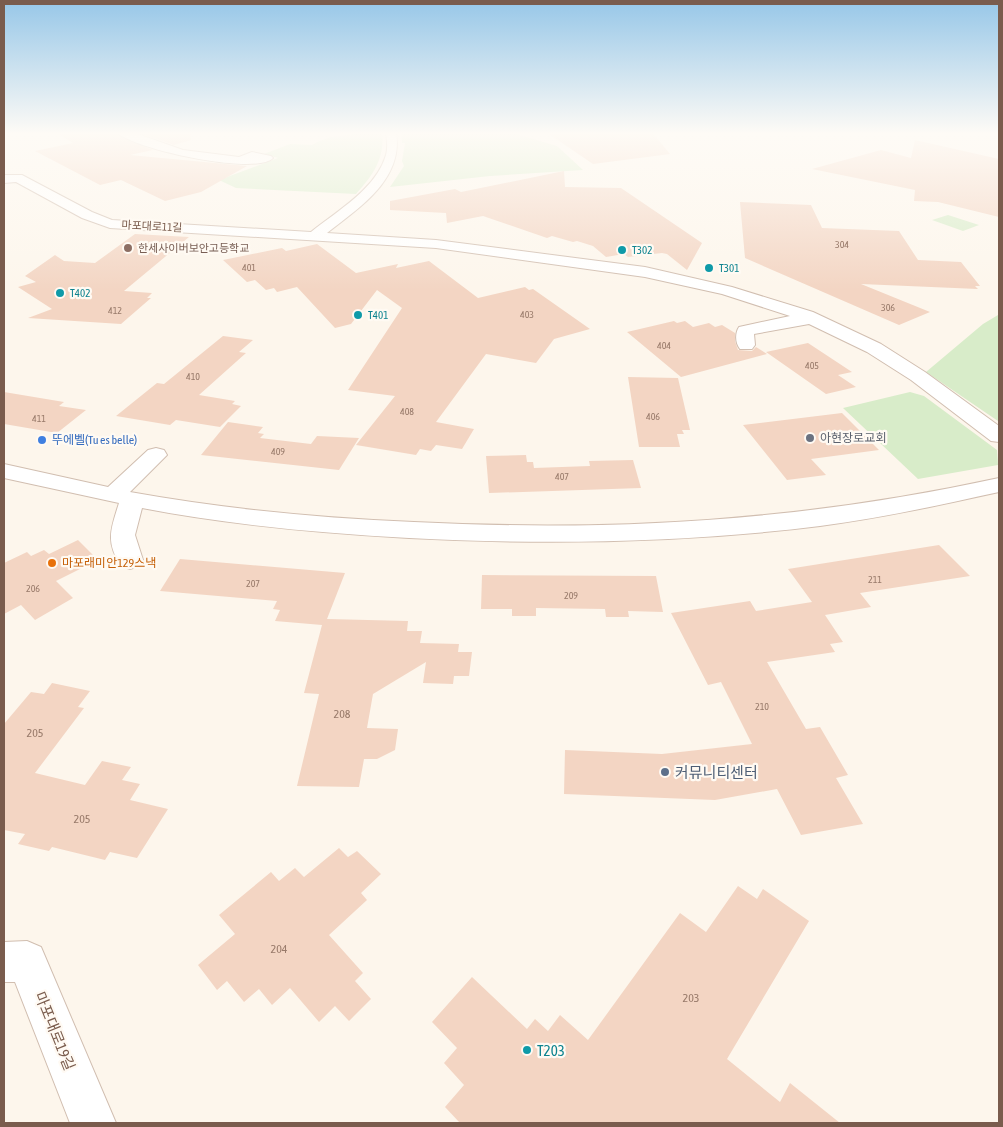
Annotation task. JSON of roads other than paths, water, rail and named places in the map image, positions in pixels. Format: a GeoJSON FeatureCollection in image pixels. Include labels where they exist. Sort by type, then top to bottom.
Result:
{"type":"FeatureCollection","features":[{"type":"Feature","properties":{"kind":"street","name":"마포대로11길"},"geometry":{"type":"LineString","coordinates":[[30,185],[87,215],[110,224],[312,238],[436,244],[645,272],[726,290],[813,319],[900,363],[999,436]]}},
{"type":"Feature","properties":{"kind":"street"},"geometry":{"type":"LineString","coordinates":[[312,238],[374,185]]}},
{"type":"Feature","properties":{"kind":"street"},"geometry":{"type":"LineString","coordinates":[[746,345],[745,331],[784,322],[813,319]]}},
{"type":"Feature","properties":{"kind":"street"},"geometry":{"type":"LineString","coordinates":[[130,560],[122,535],[122,498],[156,455]]}},
{"type":"Feature","properties":{"kind":"street"},"geometry":{"type":"LineString","coordinates":[[4,471],[122,498],[209,513],[338,526],[470,534],[552,535],[671,531],[797,521],[942,498],[999,485]]}},
{"type":"Feature","properties":{"kind":"street","name":"마포대로19길"},"geometry":{"type":"LineString","coordinates":[[4,962],[27,960],[92,1123]]}},
{"type":"Feature","properties":{"kind":"place","name":"한세사이버보안고등학교"},"geometry":{"type":"Point","coordinates":[128,248]}},
{"type":"Feature","properties":{"kind":"place","name":"T302"},"geometry":{"type":"Point","coordinates":[622,250]}},
{"type":"Feature","properties":{"kind":"place","name":"T301"},"geometry":{"type":"Point","coordinates":[709,268]}},
{"type":"Feature","properties":{"kind":"place","name":"T402"},"geometry":{"type":"Point","coordinates":[60,293]}},
{"type":"Feature","properties":{"kind":"place","name":"T401"},"geometry":{"type":"Point","coordinates":[358,315]}},
{"type":"Feature","properties":{"kind":"place","name":"아현장로교회"},"geometry":{"type":"Point","coordinates":[810,438]}},
{"type":"Feature","properties":{"kind":"place","name":"뚜에벨(Tu es belle)"},"geometry":{"type":"Point","coordinates":[42,440]}},
{"type":"Feature","properties":{"kind":"place","name":"마포래미안129스낵"},"geometry":{"type":"Point","coordinates":[52,563]}},
{"type":"Feature","properties":{"kind":"place","name":"커뮤니티센터"},"geometry":{"type":"Point","coordinates":[665,772]}},
{"type":"Feature","properties":{"kind":"place","name":"T203"},"geometry":{"type":"Point","coordinates":[527,1050]}}]}
